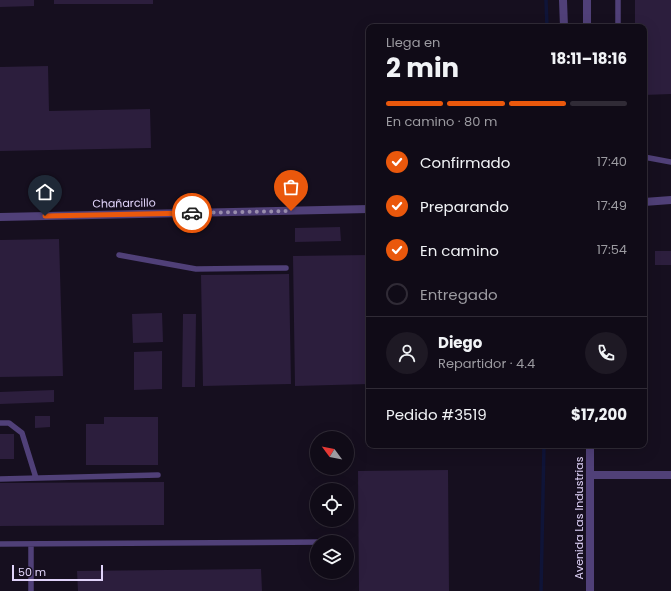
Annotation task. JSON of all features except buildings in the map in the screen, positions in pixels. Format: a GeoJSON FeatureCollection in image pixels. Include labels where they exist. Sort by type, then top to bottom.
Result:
{"type":"FeatureCollection","features":[{"type":"Feature","properties":{"kind":"street"},"geometry":{"type":"LineString","coordinates":[[563,0],[564,24]]}},
{"type":"Feature","properties":{"kind":"street"},"geometry":{"type":"LineString","coordinates":[[587,0],[588,24]]}},
{"type":"Feature","properties":{"kind":"street"},"geometry":{"type":"LineString","coordinates":[[647,202],[671,200]]}},
{"type":"Feature","properties":{"kind":"street","name":"Chañarcillo"},"geometry":{"type":"LineString","coordinates":[[0,217],[366,209]]}},
{"type":"Feature","properties":{"kind":"street","name":"Avenida Las Industrias"},"geometry":{"type":"LineString","coordinates":[[590,448],[590,591]]}},
{"type":"Feature","properties":{"kind":"street"},"geometry":{"type":"LineString","coordinates":[[590,475],[671,475]]}},
{"type":"Feature","properties":{"kind":"lane"},"geometry":{"type":"LineString","coordinates":[[618,0],[618,24]]}},
{"type":"Feature","properties":{"kind":"lane"},"geometry":{"type":"LineString","coordinates":[[647,158],[671,162]]}},
{"type":"Feature","properties":{"kind":"lane"},"geometry":{"type":"LineString","coordinates":[[119,255],[196,269],[286,268]]}},
{"type":"Feature","properties":{"kind":"lane"},"geometry":{"type":"LineString","coordinates":[[0,423],[10,423],[22,433],[36,478]]}},
{"type":"Feature","properties":{"kind":"lane"},"geometry":{"type":"LineString","coordinates":[[0,479],[158,475]]}},
{"type":"Feature","properties":{"kind":"lane"},"geometry":{"type":"LineString","coordinates":[[0,544],[310,542]]}},
{"type":"Feature","properties":{"kind":"lane"},"geometry":{"type":"LineString","coordinates":[[31,544],[31,591]]}},
{"type":"Feature","properties":{"kind":"waterway"},"geometry":{"type":"LineString","coordinates":[[546,0],[547,24]]}},
{"type":"Feature","properties":{"kind":"waterway"},"geometry":{"type":"LineString","coordinates":[[541,591],[544,448]]}},
{"type":"Feature","properties":{"kind":"way so far"},"geometry":{"type":"LineString","coordinates":[[192,213],[291,211]]}},
{"type":"Feature","properties":{"kind":"route"},"geometry":{"type":"LineString","coordinates":[[45,216],[192,213]]}}]}
